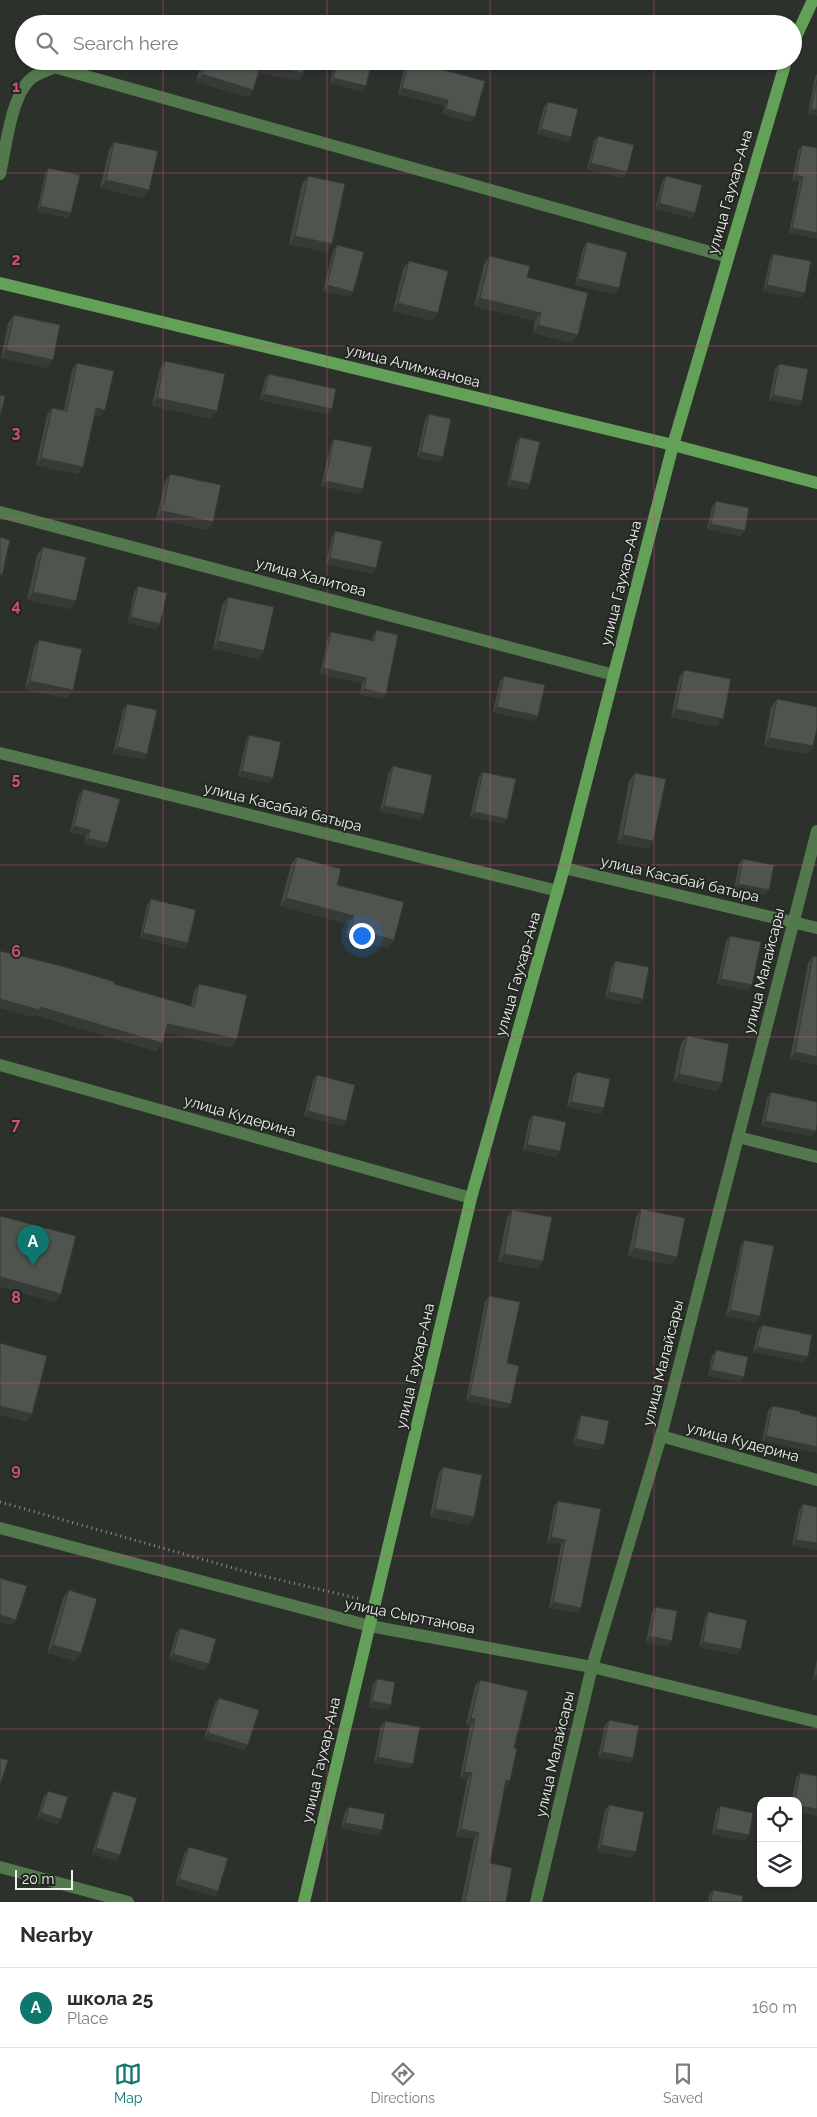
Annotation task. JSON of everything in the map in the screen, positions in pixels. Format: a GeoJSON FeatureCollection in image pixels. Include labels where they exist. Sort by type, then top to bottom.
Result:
{"type":"FeatureCollection","features":[{"type":"Feature","properties":{"kind":"street"},"geometry":{"type":"LineString","coordinates":[[802,24],[813,0]]}},
{"type":"Feature","properties":{"kind":"street"},"geometry":{"type":"LineString","coordinates":[[0,174],[14,109],[22,90],[32,78],[48,70]]}},
{"type":"Feature","properties":{"kind":"street"},"geometry":{"type":"LineString","coordinates":[[65,70],[728,257]]}},
{"type":"Feature","properties":{"kind":"street","name":"улица Гаухар-Ана"},"geometry":{"type":"LineString","coordinates":[[304,1902],[471,1198],[558,891],[673,446],[783,70]]}},
{"type":"Feature","properties":{"kind":"street","name":"улица Алимжанова"},"geometry":{"type":"LineString","coordinates":[[0,283],[673,446],[817,483]]}},
{"type":"Feature","properties":{"kind":"street","name":"улица Халитова"},"geometry":{"type":"LineString","coordinates":[[0,512],[614,675]]}},
{"type":"Feature","properties":{"kind":"street","name":"улица Касабай батыра"},"geometry":{"type":"LineString","coordinates":[[0,754],[558,891]]}},
{"type":"Feature","properties":{"kind":"street","name":"улица Малайсары"},"geometry":{"type":"LineString","coordinates":[[536,1902],[592,1667],[661,1436],[817,831]]}},
{"type":"Feature","properties":{"kind":"street","name":"улица Касабай батыра"},"geometry":{"type":"LineString","coordinates":[[564,868],[817,928]]}},
{"type":"Feature","properties":{"kind":"street","name":"улица Кудерина"},"geometry":{"type":"LineString","coordinates":[[0,1065],[471,1198]]}},
{"type":"Feature","properties":{"kind":"street"},"geometry":{"type":"LineString","coordinates":[[738,1137],[817,1157]]}},
{"type":"Feature","properties":{"kind":"street","name":"улица Кудерина"},"geometry":{"type":"LineString","coordinates":[[661,1436],[817,1480]]}},
{"type":"Feature","properties":{"kind":"street","name":"улица Сырттанова"},"geometry":{"type":"LineString","coordinates":[[0,1528],[370,1626],[592,1667],[817,1722]]}},
{"type":"Feature","properties":{"kind":"street"},"geometry":{"type":"LineString","coordinates":[[0,1867],[128,1902]]}},
{"type":"Feature","properties":{"kind":"path"},"geometry":{"type":"LineString","coordinates":[[0,1502],[251,1573],[375,1602]]}},
{"type":"Feature","properties":{"kind":"building"},"geometry":{"type":"Polygon","coordinates":[[[203,70],[259,70],[253,90],[202,74],[203,70]]]}},
{"type":"Feature","properties":{"kind":"building"},"geometry":{"type":"Polygon","coordinates":[[[289,70],[304,70],[303,73],[289,70]]]}},
{"type":"Feature","properties":{"kind":"building"},"geometry":{"type":"Polygon","coordinates":[[[335,70],[370,70],[366,86],[333,78],[335,70]]]}},
{"type":"Feature","properties":{"kind":"building"},"geometry":{"type":"Polygon","coordinates":[[[407,70],[444,70],[485,81],[475,117],[446,109],[448,100],[402,88],[407,70]]]}},
{"type":"Feature","properties":{"kind":"building"},"geometry":{"type":"Polygon","coordinates":[[[817,80],[817,110],[811,109],[817,80]]]}},
{"type":"Feature","properties":{"kind":"building"},"geometry":{"type":"Polygon","coordinates":[[[548,102],[578,109],[571,137],[541,129],[548,102]]]}},
{"type":"Feature","properties":{"kind":"building"},"geometry":{"type":"Polygon","coordinates":[[[598,136],[634,145],[627,172],[591,163],[598,136]]]}},
{"type":"Feature","properties":{"kind":"building"},"geometry":{"type":"Polygon","coordinates":[[[114,142],[158,151],[149,190],[106,180],[114,142]]]}},
{"type":"Feature","properties":{"kind":"building"},"geometry":{"type":"Polygon","coordinates":[[[802,145],[817,148],[817,233],[792,228],[803,177],[796,175],[802,145]]]}},
{"type":"Feature","properties":{"kind":"building"},"geometry":{"type":"Polygon","coordinates":[[[48,168],[80,175],[71,213],[40,206],[48,168]]]}},
{"type":"Feature","properties":{"kind":"building"},"geometry":{"type":"Polygon","coordinates":[[[308,176],[345,184],[332,244],[295,236],[308,176]]]}},
{"type":"Feature","properties":{"kind":"building"},"geometry":{"type":"Polygon","coordinates":[[[666,176],[702,185],[695,213],[659,203],[666,176]]]}},
{"type":"Feature","properties":{"kind":"building"},"geometry":{"type":"Polygon","coordinates":[[[587,242],[627,252],[619,288],[578,279],[587,242]]]}},
{"type":"Feature","properties":{"kind":"building"},"geometry":{"type":"Polygon","coordinates":[[[337,245],[364,252],[353,292],[327,285],[337,245]]]}},
{"type":"Feature","properties":{"kind":"building"},"geometry":{"type":"Polygon","coordinates":[[[773,254],[811,261],[805,293],[767,285],[773,254]]]}},
{"type":"Feature","properties":{"kind":"building"},"geometry":{"type":"Polygon","coordinates":[[[490,256],[530,266],[527,277],[588,293],[578,335],[538,325],[541,313],[480,298],[490,256]]]}},
{"type":"Feature","properties":{"kind":"building"},"geometry":{"type":"Polygon","coordinates":[[[409,261],[448,271],[438,313],[398,303],[409,261]]]}},
{"type":"Feature","properties":{"kind":"building"},"geometry":{"type":"Polygon","coordinates":[[[14,315],[60,325],[53,360],[6,350],[14,315]]]}},
{"type":"Feature","properties":{"kind":"building"},"geometry":{"type":"Polygon","coordinates":[[[165,361],[225,374],[217,411],[157,398],[165,361]]]}},
{"type":"Feature","properties":{"kind":"building"},"geometry":{"type":"Polygon","coordinates":[[[77,363],[114,371],[105,410],[96,408],[83,467],[41,458],[52,408],[67,411],[77,363]]]}},
{"type":"Feature","properties":{"kind":"building"},"geometry":{"type":"Polygon","coordinates":[[[779,364],[808,369],[802,401],[773,395],[779,364]]]}},
{"type":"Feature","properties":{"kind":"building"},"geometry":{"type":"Polygon","coordinates":[[[269,374],[336,389],[332,409],[264,394],[269,374]]]}},
{"type":"Feature","properties":{"kind":"building"},"geometry":{"type":"Polygon","coordinates":[[[0,395],[5,396],[0,417],[0,395]]]}},
{"type":"Feature","properties":{"kind":"building"},"geometry":{"type":"Polygon","coordinates":[[[429,414],[451,419],[443,457],[421,452],[429,414]]]}},
{"type":"Feature","properties":{"kind":"building"},"geometry":{"type":"Polygon","coordinates":[[[520,437],[540,442],[530,484],[510,480],[520,437]]]}},
{"type":"Feature","properties":{"kind":"building"},"geometry":{"type":"Polygon","coordinates":[[[334,439],[372,447],[363,489],[325,481],[334,439]]]}},
{"type":"Feature","properties":{"kind":"building"},"geometry":{"type":"Polygon","coordinates":[[[170,474],[221,485],[213,522],[162,511],[170,474]]]}},
{"type":"Feature","properties":{"kind":"building"},"geometry":{"type":"Polygon","coordinates":[[[716,501],[749,508],[745,531],[711,524],[716,501]]]}},
{"type":"Feature","properties":{"kind":"building"},"geometry":{"type":"Polygon","coordinates":[[[335,531],[382,541],[376,568],[330,558],[335,531]]]}},
{"type":"Feature","properties":{"kind":"building"},"geometry":{"type":"Polygon","coordinates":[[[0,537],[10,540],[2,575],[0,575],[0,537]]]}},
{"type":"Feature","properties":{"kind":"building"},"geometry":{"type":"Polygon","coordinates":[[[43,547],[86,557],[76,601],[33,592],[43,547]]]}},
{"type":"Feature","properties":{"kind":"building"},"geometry":{"type":"Polygon","coordinates":[[[138,586],[167,593],[160,624],[131,617],[138,586]]]}},
{"type":"Feature","properties":{"kind":"building"},"geometry":{"type":"Polygon","coordinates":[[[228,597],[274,607],[264,651],[218,641],[228,597]]]}},
{"type":"Feature","properties":{"kind":"building"},"geometry":{"type":"Polygon","coordinates":[[[376,630],[398,635],[386,694],[364,689],[366,678],[323,668],[331,632],[374,641],[376,630]]]}},
{"type":"Feature","properties":{"kind":"building"},"geometry":{"type":"Polygon","coordinates":[[[39,640],[82,649],[73,690],[30,681],[39,640]]]}},
{"type":"Feature","properties":{"kind":"building"},"geometry":{"type":"Polygon","coordinates":[[[684,670],[731,679],[723,719],[676,709],[684,670]]]}},
{"type":"Feature","properties":{"kind":"building"},"geometry":{"type":"Polygon","coordinates":[[[504,676],[545,685],[538,716],[497,707],[504,676]]]}},
{"type":"Feature","properties":{"kind":"building"},"geometry":{"type":"Polygon","coordinates":[[[777,699],[817,707],[817,728],[813,746],[769,738],[777,699]]]}},
{"type":"Feature","properties":{"kind":"building"},"geometry":{"type":"Polygon","coordinates":[[[127,704],[157,710],[147,754],[117,747],[127,704]]]}},
{"type":"Feature","properties":{"kind":"building"},"geometry":{"type":"Polygon","coordinates":[[[249,735],[281,742],[273,778],[242,771],[249,735]]]}},
{"type":"Feature","properties":{"kind":"building"},"geometry":{"type":"Polygon","coordinates":[[[393,766],[432,775],[424,814],[384,806],[393,766]]]}},
{"type":"Feature","properties":{"kind":"building"},"geometry":{"type":"Polygon","coordinates":[[[483,772],[516,779],[507,819],[474,812],[483,772]]]}},
{"type":"Feature","properties":{"kind":"building"},"geometry":{"type":"Polygon","coordinates":[[[635,773],[666,779],[653,841],[623,835],[635,773]]]}},
{"type":"Feature","properties":{"kind":"building"},"geometry":{"type":"Polygon","coordinates":[[[83,789],[120,799],[108,843],[88,838],[90,830],[74,826],[83,789]]]}},
{"type":"Feature","properties":{"kind":"building"},"geometry":{"type":"Polygon","coordinates":[[[297,857],[341,869],[337,885],[404,902],[394,940],[351,929],[354,916],[286,898],[297,857]]]}},
{"type":"Feature","properties":{"kind":"building"},"geometry":{"type":"Polygon","coordinates":[[[743,859],[774,865],[769,890],[738,884],[743,859]]]}},
{"type":"Feature","properties":{"kind":"building"},"geometry":{"type":"Polygon","coordinates":[[[151,899],[196,910],[188,943],[143,933],[151,899]]]}},
{"type":"Feature","properties":{"kind":"building"},"geometry":{"type":"Polygon","coordinates":[[[730,936],[761,942],[752,985],[721,979],[730,936]]]}},
{"type":"Feature","properties":{"kind":"building"},"geometry":{"type":"Polygon","coordinates":[[[0,951],[58,965],[115,982],[114,984],[194,1007],[199,984],[247,995],[237,1039],[168,1024],[162,1043],[40,1007],[39,1010],[0,999],[0,951]]]}},
{"type":"Feature","properties":{"kind":"building"},"geometry":{"type":"Polygon","coordinates":[[[813,956],[817,957],[817,1057],[795,1052],[813,956]]]}},
{"type":"Feature","properties":{"kind":"building"},"geometry":{"type":"Polygon","coordinates":[[[615,961],[649,967],[643,999],[609,992],[615,961]]]}},
{"type":"Feature","properties":{"kind":"building"},"geometry":{"type":"Polygon","coordinates":[[[687,1036],[729,1044],[722,1083],[679,1074],[687,1036]]]}},
{"type":"Feature","properties":{"kind":"building"},"geometry":{"type":"Polygon","coordinates":[[[577,1072],[610,1079],[604,1108],[571,1102],[577,1072]]]}},
{"type":"Feature","properties":{"kind":"building"},"geometry":{"type":"Polygon","coordinates":[[[317,1075],[355,1085],[346,1121],[308,1111],[317,1075]]]}},
{"type":"Feature","properties":{"kind":"building"},"geometry":{"type":"Polygon","coordinates":[[[771,1092],[817,1102],[816,1131],[765,1121],[771,1092]]]}},
{"type":"Feature","properties":{"kind":"building"},"geometry":{"type":"Polygon","coordinates":[[[533,1115],[566,1122],[560,1151],[527,1145],[533,1115]]]}},
{"type":"Feature","properties":{"kind":"building"},"geometry":{"type":"Polygon","coordinates":[[[641,1209],[685,1218],[677,1257],[634,1248],[641,1209]]]}},
{"type":"Feature","properties":{"kind":"building"},"geometry":{"type":"Polygon","coordinates":[[[512,1210],[552,1217],[543,1261],[504,1254],[512,1210]]]}},
{"type":"Feature","properties":{"kind":"building"},"geometry":{"type":"Polygon","coordinates":[[[0,1216],[76,1236],[61,1294],[0,1277],[0,1216]]]}},
{"type":"Feature","properties":{"kind":"building"},"geometry":{"type":"Polygon","coordinates":[[[744,1240],[774,1246],[760,1316],[730,1310],[744,1240]]]}},
{"type":"Feature","properties":{"kind":"building"},"geometry":{"type":"Polygon","coordinates":[[[489,1296],[520,1302],[507,1363],[519,1366],[511,1404],[470,1395],[489,1296]]]}},
{"type":"Feature","properties":{"kind":"building"},"geometry":{"type":"Polygon","coordinates":[[[762,1325],[812,1335],[808,1357],[757,1347],[762,1325]]]}},
{"type":"Feature","properties":{"kind":"building"},"geometry":{"type":"Polygon","coordinates":[[[0,1343],[47,1356],[32,1414],[0,1406],[0,1343]]]}},
{"type":"Feature","properties":{"kind":"building"},"geometry":{"type":"Polygon","coordinates":[[[716,1350],[748,1357],[744,1377],[711,1370],[716,1350]]]}},
{"type":"Feature","properties":{"kind":"building"},"geometry":{"type":"Polygon","coordinates":[[[772,1406],[800,1411],[800,1413],[817,1417],[817,1447],[766,1436],[772,1406]]]}},
{"type":"Feature","properties":{"kind":"building"},"geometry":{"type":"Polygon","coordinates":[[[581,1415],[609,1421],[604,1445],[576,1439],[581,1415]]]}},
{"type":"Feature","properties":{"kind":"building"},"geometry":{"type":"Polygon","coordinates":[[[443,1467],[482,1475],[474,1517],[435,1509],[443,1467]]]}},
{"type":"Feature","properties":{"kind":"building"},"geometry":{"type":"Polygon","coordinates":[[[558,1501],[601,1509],[581,1608],[553,1602],[565,1540],[551,1537],[558,1501]]]}},
{"type":"Feature","properties":{"kind":"building"},"geometry":{"type":"Polygon","coordinates":[[[803,1504],[817,1507],[817,1543],[796,1540],[803,1504]]]}},
{"type":"Feature","properties":{"kind":"building"},"geometry":{"type":"Polygon","coordinates":[[[0,1578],[27,1586],[16,1620],[0,1615],[0,1578]]]}},
{"type":"Feature","properties":{"kind":"building"},"geometry":{"type":"Polygon","coordinates":[[[69,1590],[97,1599],[81,1653],[53,1645],[69,1590]]]}},
{"type":"Feature","properties":{"kind":"building"},"geometry":{"type":"Polygon","coordinates":[[[656,1607],[677,1611],[672,1641],[650,1636],[656,1607]]]}},
{"type":"Feature","properties":{"kind":"building"},"geometry":{"type":"Polygon","coordinates":[[[708,1612],[747,1620],[741,1649],[703,1642],[708,1612]]]}},
{"type":"Feature","properties":{"kind":"building"},"geometry":{"type":"Polygon","coordinates":[[[180,1628],[216,1639],[209,1664],[173,1654],[180,1628]]]}},
{"type":"Feature","properties":{"kind":"building"},"geometry":{"type":"Polygon","coordinates":[[[377,1679],[395,1682],[391,1705],[372,1701],[377,1679]]]}},
{"type":"Feature","properties":{"kind":"building"},"geometry":{"type":"Polygon","coordinates":[[[480,1680],[528,1691],[514,1748],[517,1749],[510,1781],[506,1780],[490,1863],[512,1868],[506,1902],[465,1902],[479,1833],[461,1829],[472,1773],[464,1772],[475,1719],[471,1718],[480,1680]]]}},
{"type":"Feature","properties":{"kind":"building"},"geometry":{"type":"Polygon","coordinates":[[[219,1698],[259,1710],[248,1745],[208,1733],[219,1698]]]}},
{"type":"Feature","properties":{"kind":"building"},"geometry":{"type":"Polygon","coordinates":[[[609,1720],[639,1726],[633,1758],[602,1752],[609,1720]]]}},
{"type":"Feature","properties":{"kind":"building"},"geometry":{"type":"Polygon","coordinates":[[[385,1721],[420,1727],[413,1764],[378,1757],[385,1721]]]}},
{"type":"Feature","properties":{"kind":"building"},"geometry":{"type":"Polygon","coordinates":[[[0,1758],[8,1760],[0,1786],[0,1758]]]}},
{"type":"Feature","properties":{"kind":"building"},"geometry":{"type":"Polygon","coordinates":[[[800,1773],[817,1776],[817,1809],[802,1807],[802,1797],[796,1797],[800,1773]]]}},
{"type":"Feature","properties":{"kind":"building"},"geometry":{"type":"Polygon","coordinates":[[[48,1791],[68,1797],[61,1819],[41,1813],[48,1791]]]}},
{"type":"Feature","properties":{"kind":"building"},"geometry":{"type":"Polygon","coordinates":[[[113,1791],[137,1798],[120,1855],[96,1848],[113,1791]]]}},
{"type":"Feature","properties":{"kind":"building"},"geometry":{"type":"Polygon","coordinates":[[[609,1805],[644,1812],[636,1852],[601,1845],[609,1805]]]}},
{"type":"Feature","properties":{"kind":"building"},"geometry":{"type":"Polygon","coordinates":[[[720,1806],[753,1813],[749,1835],[716,1829],[720,1806]]]}},
{"type":"Feature","properties":{"kind":"building"},"geometry":{"type":"Polygon","coordinates":[[[349,1807],[385,1814],[382,1830],[345,1823],[349,1807]]]}},
{"type":"Feature","properties":{"kind":"building"},"geometry":{"type":"Polygon","coordinates":[[[189,1847],[228,1858],[218,1891],[179,1879],[189,1847]]]}},
{"type":"Feature","properties":{"kind":"building"},"geometry":{"type":"Polygon","coordinates":[[[713,1890],[743,1896],[742,1902],[711,1902],[713,1890]]]}},
{"type":"Feature","properties":{"kind":"place","name":"школа 25"},"geometry":{"type":"Point","coordinates":[33,1266]}}]}
